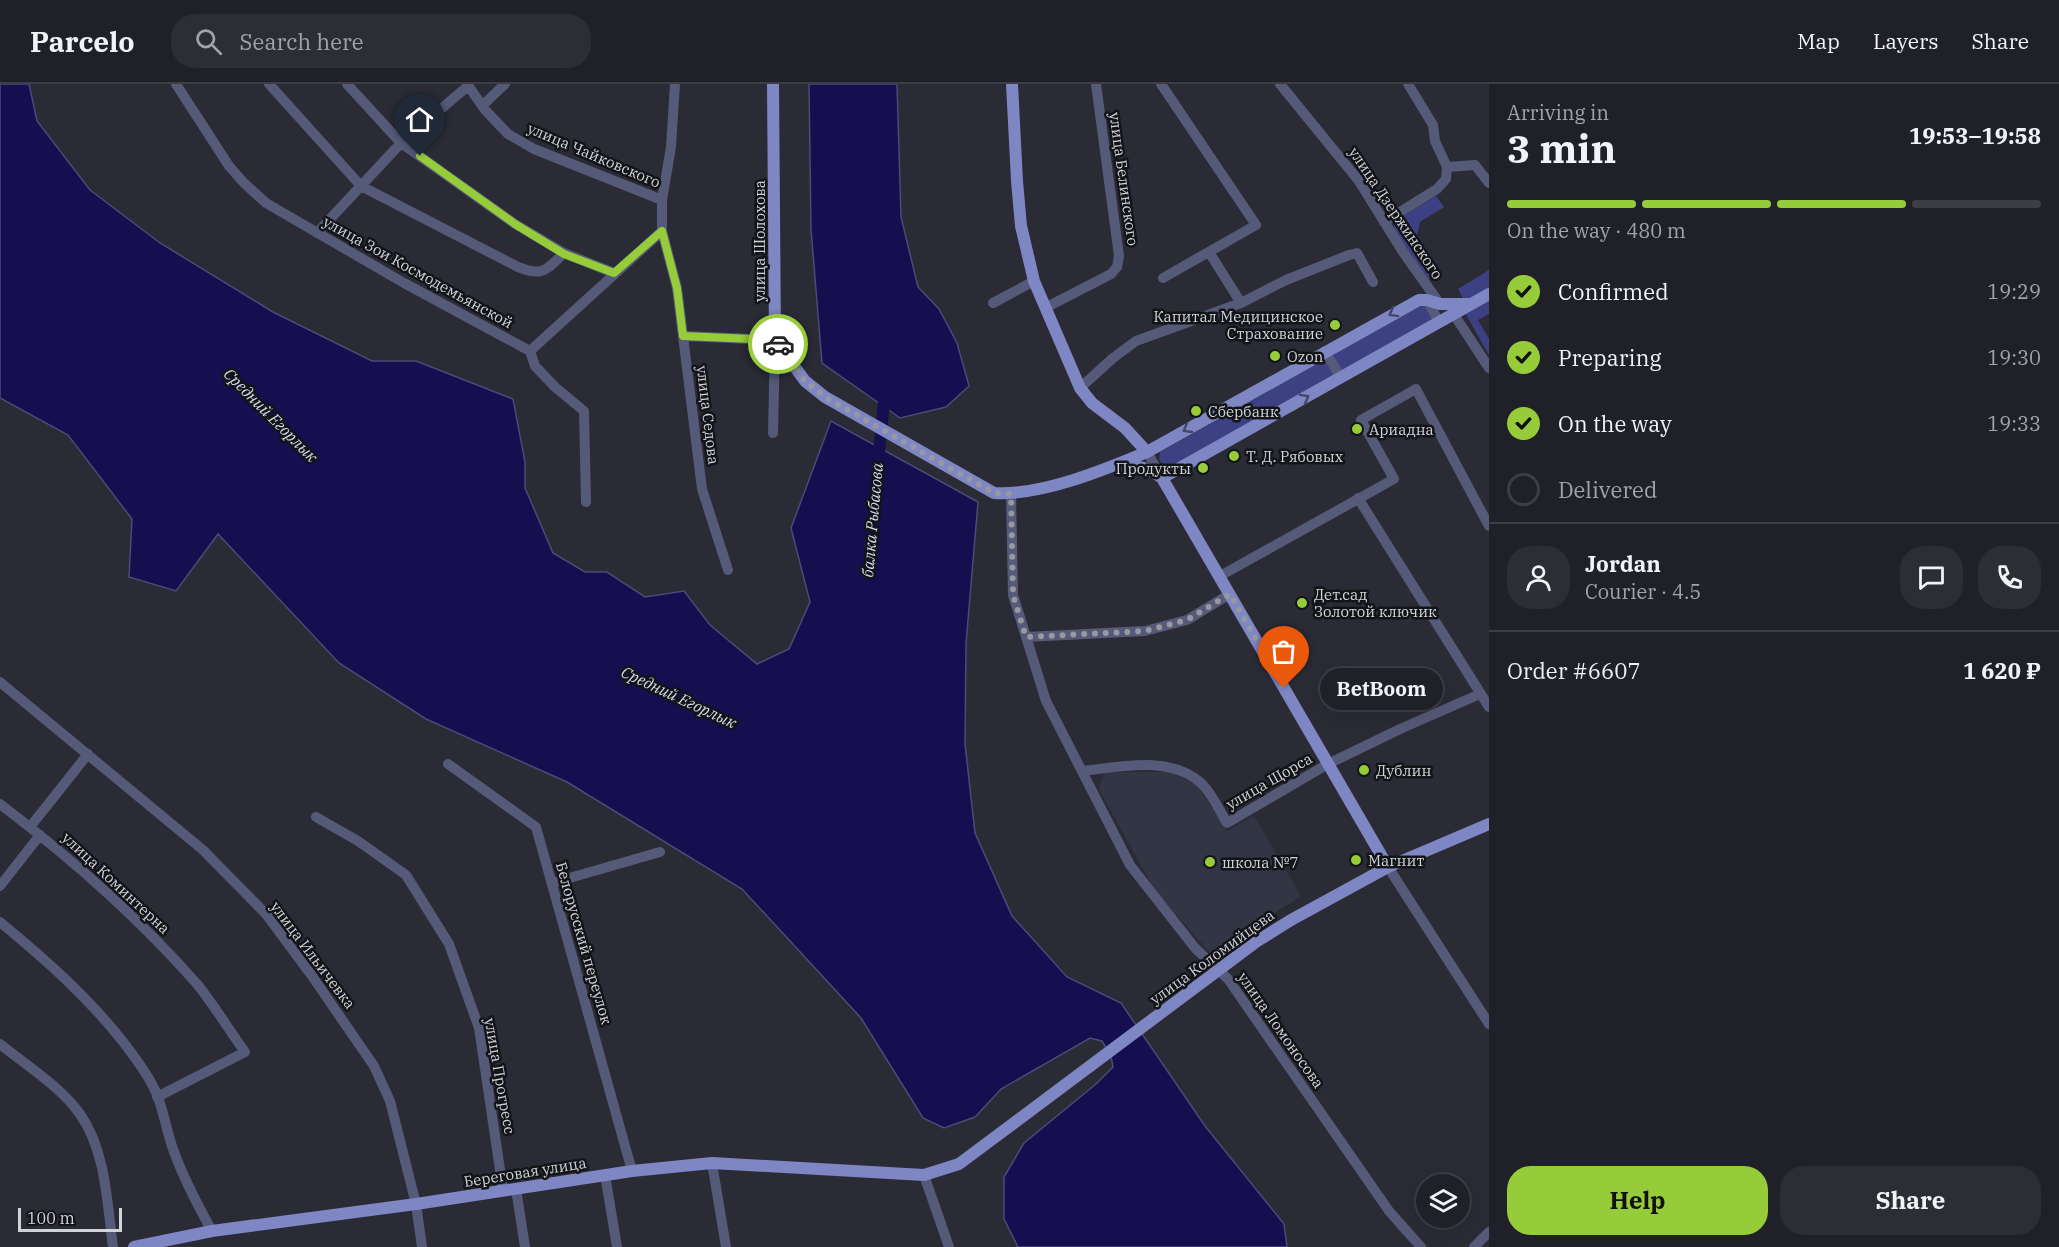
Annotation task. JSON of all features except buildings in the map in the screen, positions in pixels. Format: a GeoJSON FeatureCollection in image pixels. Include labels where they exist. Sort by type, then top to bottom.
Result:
{"type":"FeatureCollection","features":[{"type":"Feature","properties":{"kind":"main road","name":"улица Шолохова"},"geometry":{"type":"LineString","coordinates":[[773,84],[775,340]]}},
{"type":"Feature","properties":{"kind":"main road"},"geometry":{"type":"LineString","coordinates":[[1012,84],[1021,226],[1034,282],[1080,388],[1092,403],[1125,428],[1147,452]]}},
{"type":"Feature","properties":{"kind":"main road"},"geometry":{"type":"LineString","coordinates":[[1162,478],[1489,294]]}},
{"type":"Feature","properties":{"kind":"main road"},"geometry":{"type":"LineString","coordinates":[[1103,470],[1147,452],[1419,300],[1440,304],[1469,304]]}},
{"type":"Feature","properties":{"kind":"main road"},"geometry":{"type":"LineString","coordinates":[[775,340],[805,381],[825,397],[994,493],[1011,494],[1103,470],[1133,466],[1149,468],[1162,478],[1388,867]]}},
{"type":"Feature","properties":{"kind":"main road","name":"улица Коломийцева"},"geometry":{"type":"LineString","coordinates":[[924,1175],[958,1164],[1238,953],[1291,920],[1388,867],[1489,824]]}},
{"type":"Feature","properties":{"kind":"main road","name":"Береговая улица"},"geometry":{"type":"LineString","coordinates":[[134,1247],[212,1232],[416,1204],[632,1170],[712,1163],[924,1175]]}},
{"type":"Feature","properties":{"kind":"street","name":"улица Зои Космодемьянской"},"geometry":{"type":"LineString","coordinates":[[176,84],[228,166],[266,203],[530,351]]}},
{"type":"Feature","properties":{"kind":"street"},"geometry":{"type":"LineString","coordinates":[[269,84],[361,186],[533,273],[544,272],[564,254]]}},
{"type":"Feature","properties":{"kind":"street"},"geometry":{"type":"LineString","coordinates":[[347,84],[401,143],[515,224],[564,254],[614,273]]}},
{"type":"Feature","properties":{"kind":"street"},"geometry":{"type":"LineString","coordinates":[[482,106],[505,84]]}},
{"type":"Feature","properties":{"kind":"street","name":"улица Седова"},"geometry":{"type":"LineString","coordinates":[[675,84],[671,147],[662,200],[662,231],[677,288],[702,489],[728,570]]}},
{"type":"Feature","properties":{"kind":"street","name":"улица Белинского"},"geometry":{"type":"LineString","coordinates":[[1045,308],[1112,274],[1117,267],[1119,256],[1096,84]]}},
{"type":"Feature","properties":{"kind":"street"},"geometry":{"type":"LineString","coordinates":[[1161,84],[1256,225],[1162,278]]}},
{"type":"Feature","properties":{"kind":"street","name":"улица Дзержинского"},"geometry":{"type":"LineString","coordinates":[[1280,84],[1359,181],[1403,252],[1440,304]]}},
{"type":"Feature","properties":{"kind":"street"},"geometry":{"type":"LineString","coordinates":[[1384,222],[1437,189],[1446,179],[1447,167],[1435,141],[1433,125],[1408,84]]}},
{"type":"Feature","properties":{"kind":"street"},"geometry":{"type":"LineString","coordinates":[[316,233],[401,143],[467,85]]}},
{"type":"Feature","properties":{"kind":"street","name":"улица Чайковского"},"geometry":{"type":"LineString","coordinates":[[467,85],[482,106],[508,134],[534,149],[662,200]]}},
{"type":"Feature","properties":{"kind":"street"},"geometry":{"type":"LineString","coordinates":[[1447,167],[1475,165],[1489,183]]}},
{"type":"Feature","properties":{"kind":"street"},"geometry":{"type":"LineString","coordinates":[[586,502],[584,411],[555,387],[535,366],[530,351],[662,231]]}},
{"type":"Feature","properties":{"kind":"street"},"geometry":{"type":"LineString","coordinates":[[1209,252],[1241,303]]}},
{"type":"Feature","properties":{"kind":"street"},"geometry":{"type":"LineString","coordinates":[[1080,388],[1136,341],[1241,303],[1286,280],[1357,253],[1373,282]]}},
{"type":"Feature","properties":{"kind":"street"},"geometry":{"type":"LineString","coordinates":[[993,303],[1034,282]]}},
{"type":"Feature","properties":{"kind":"street"},"geometry":{"type":"LineString","coordinates":[[1427,300],[1439,322]]}},
{"type":"Feature","properties":{"kind":"street"},"geometry":{"type":"LineString","coordinates":[[1454,313],[1489,368]]}},
{"type":"Feature","properties":{"kind":"street"},"geometry":{"type":"LineString","coordinates":[[683,336],[775,340]]}},
{"type":"Feature","properties":{"kind":"street","name":"улица Шолохова"},"geometry":{"type":"LineString","coordinates":[[773,433],[775,340]]}},
{"type":"Feature","properties":{"kind":"street"},"geometry":{"type":"LineString","coordinates":[[1326,351],[1341,378]]}},
{"type":"Feature","properties":{"kind":"street"},"geometry":{"type":"LineString","coordinates":[[1220,576],[1394,479],[1361,420],[1416,389],[1489,526]]}},
{"type":"Feature","properties":{"kind":"street"},"geometry":{"type":"LineString","coordinates":[[1147,452],[1162,478]]}},
{"type":"Feature","properties":{"kind":"street","name":"улица Ломоносова"},"geometry":{"type":"LineString","coordinates":[[1011,494],[1013,595],[1046,701],[1130,865],[1195,948],[1228,978],[1389,1211],[1421,1247]]}},
{"type":"Feature","properties":{"kind":"street"},"geometry":{"type":"LineString","coordinates":[[1358,498],[1489,707]]}},
{"type":"Feature","properties":{"kind":"street"},"geometry":{"type":"LineString","coordinates":[[1026,637],[1145,631],[1187,620],[1230,594]]}},
{"type":"Feature","properties":{"kind":"street","name":"улица Ильичевка"},"geometry":{"type":"LineString","coordinates":[[0,682],[203,850],[266,914],[374,1066],[390,1101],[416,1204],[422,1247]]}},
{"type":"Feature","properties":{"kind":"street","name":"улица Щорса"},"geometry":{"type":"LineString","coordinates":[[1083,771],[1160,765],[1188,774],[1203,784],[1227,823],[1328,764],[1480,694]]}},
{"type":"Feature","properties":{"kind":"street"},"geometry":{"type":"LineString","coordinates":[[30,827],[88,754]]}},
{"type":"Feature","properties":{"kind":"street","name":"Белорусский переулок"},"geometry":{"type":"LineString","coordinates":[[448,764],[536,827],[632,1170]]}},
{"type":"Feature","properties":{"kind":"street","name":"улица Коминтерна"},"geometry":{"type":"LineString","coordinates":[[0,804],[40,835],[138,920],[198,986],[245,1052],[158,1096]]}},
{"type":"Feature","properties":{"kind":"street","name":"улица Прогресс"},"geometry":{"type":"LineString","coordinates":[[316,817],[358,841],[406,875],[449,944],[479,1028],[503,1190]]}},
{"type":"Feature","properties":{"kind":"street"},"geometry":{"type":"LineString","coordinates":[[0,886],[40,835]]}},
{"type":"Feature","properties":{"kind":"street"},"geometry":{"type":"LineString","coordinates":[[552,883],[660,852]]}},
{"type":"Feature","properties":{"kind":"street"},"geometry":{"type":"LineString","coordinates":[[1388,867],[1489,1024]]}},
{"type":"Feature","properties":{"kind":"street"},"geometry":{"type":"LineString","coordinates":[[0,922],[77,990],[140,1063],[158,1096],[162,1117],[185,1181],[212,1232]]}},
{"type":"Feature","properties":{"kind":"street"},"geometry":{"type":"LineString","coordinates":[[0,1044],[52,1085],[79,1113],[93,1136],[102,1171],[113,1247]]}},
{"type":"Feature","properties":{"kind":"street"},"geometry":{"type":"LineString","coordinates":[[712,1163],[726,1247]]}},
{"type":"Feature","properties":{"kind":"street"},"geometry":{"type":"LineString","coordinates":[[605,1175],[617,1247]]}},
{"type":"Feature","properties":{"kind":"street"},"geometry":{"type":"LineString","coordinates":[[924,1175],[949,1247]]}},
{"type":"Feature","properties":{"kind":"street"},"geometry":{"type":"LineString","coordinates":[[516,1188],[525,1247]]}},
{"type":"Feature","properties":{"kind":"street"},"geometry":{"type":"LineString","coordinates":[[1474,1247],[1489,1232]]}},
{"type":"Feature","properties":{"kind":"shaded area"},"geometry":{"type":"Polygon","coordinates":[[[1436,196],[1444,207],[1420,222],[1417,235],[1422,245],[1419,250],[1435,275],[1426,281],[1393,231],[1395,221],[1436,196]]]}},
{"type":"Feature","properties":{"kind":"shaded area"},"geometry":{"type":"Polygon","coordinates":[[[1489,270],[1489,289],[1464,300],[1458,289],[1489,270]]]}},
{"type":"Feature","properties":{"kind":"shaded area"},"geometry":{"type":"Polygon","coordinates":[[[1489,299],[1489,314],[1478,320],[1489,339],[1489,355],[1465,313],[1489,299]]]}},
{"type":"Feature","properties":{"kind":"shaded area"},"geometry":{"type":"Polygon","coordinates":[[[1423,305],[1428,309],[1432,321],[1342,370],[1334,360],[1336,352],[1423,305]]]}},
{"type":"Feature","properties":{"kind":"shaded area"},"geometry":{"type":"Polygon","coordinates":[[[1324,360],[1328,362],[1335,375],[1169,469],[1165,468],[1159,460],[1160,452],[1324,360]]]}},
{"type":"Feature","properties":{"kind":"shaded area","name":"школа №7"},"geometry":{"type":"Polygon","coordinates":[[[1104,772],[1172,772],[1197,785],[1227,831],[1254,816],[1301,896],[1211,954],[1156,892],[1099,790],[1104,772]]]}},
{"type":"Feature","properties":{"kind":"water","name":"Средний Егорлык"},"geometry":{"type":"Polygon","coordinates":[[[0,84],[29,84],[37,121],[90,190],[160,243],[273,312],[372,361],[416,361],[513,399],[525,462],[525,488],[553,553],[585,572],[607,572],[645,597],[684,591],[710,625],[757,664],[789,649],[810,602],[791,528],[831,421],[978,502],[966,644],[965,744],[975,833],[1012,916],[1067,977],[1121,1003],[1205,1126],[1284,1224],[1287,1247],[1018,1247],[1004,1219],[1004,1177],[1024,1143],[1096,1084],[1113,1067],[1111,1056],[1102,1041],[1090,1038],[1001,1089],[975,1117],[944,1128],[923,1118],[861,1018],[742,889],[567,782],[426,719],[339,663],[218,534],[176,591],[129,577],[132,519],[68,435],[0,398],[0,84]]]}},
{"type":"Feature","properties":{"kind":"water"},"geometry":{"type":"Polygon","coordinates":[[[809,84],[897,84],[901,217],[918,287],[939,309],[957,343],[969,386],[946,407],[900,418],[822,363],[811,229],[809,84]]]}},
{"type":"Feature","properties":{"kind":"waterway","name":"балка Рыбасова"},"geometry":{"type":"LineString","coordinates":[[878,463],[885,391]]}},
{"type":"Feature","properties":{"kind":"way so far"},"geometry":{"type":"LineString","coordinates":[[778,344],[805,381],[825,397],[994,493],[1011,494],[1013,595],[1026,637],[1145,631],[1187,620],[1230,594],[1284,688]]}},
{"type":"Feature","properties":{"kind":"place","name":"Капитал Медицинское Страхование"},"geometry":{"type":"Point","coordinates":[1335,325]}},
{"type":"Feature","properties":{"kind":"place","name":"Ozon"},"geometry":{"type":"Point","coordinates":[1275,356]}},
{"type":"Feature","properties":{"kind":"place","name":"Сбербанк"},"geometry":{"type":"Point","coordinates":[1196,411]}},
{"type":"Feature","properties":{"kind":"place","name":"Ариадна"},"geometry":{"type":"Point","coordinates":[1357,429]}},
{"type":"Feature","properties":{"kind":"place","name":"Т. Д. Рябовых"},"geometry":{"type":"Point","coordinates":[1234,456]}},
{"type":"Feature","properties":{"kind":"place","name":"Продукты"},"geometry":{"type":"Point","coordinates":[1203,468]}},
{"type":"Feature","properties":{"kind":"place","name":"Дет.сад Золотой ключик"},"geometry":{"type":"Point","coordinates":[1302,603]}},
{"type":"Feature","properties":{"kind":"place","name":"BetBoom"},"geometry":{"type":"Point","coordinates":[1284,688]}},
{"type":"Feature","properties":{"kind":"place","name":"Дублин"},"geometry":{"type":"Point","coordinates":[1364,770]}},
{"type":"Feature","properties":{"kind":"place","name":"Магнит"},"geometry":{"type":"Point","coordinates":[1356,860]}},
{"type":"Feature","properties":{"kind":"place","name":"школа №7"},"geometry":{"type":"Point","coordinates":[1210,862]}},
{"type":"Feature","properties":{"kind":"route"},"geometry":{"type":"LineString","coordinates":[[420,156],[515,224],[564,254],[614,273],[662,231],[677,288],[683,336],[775,340],[778,344]]}}]}
